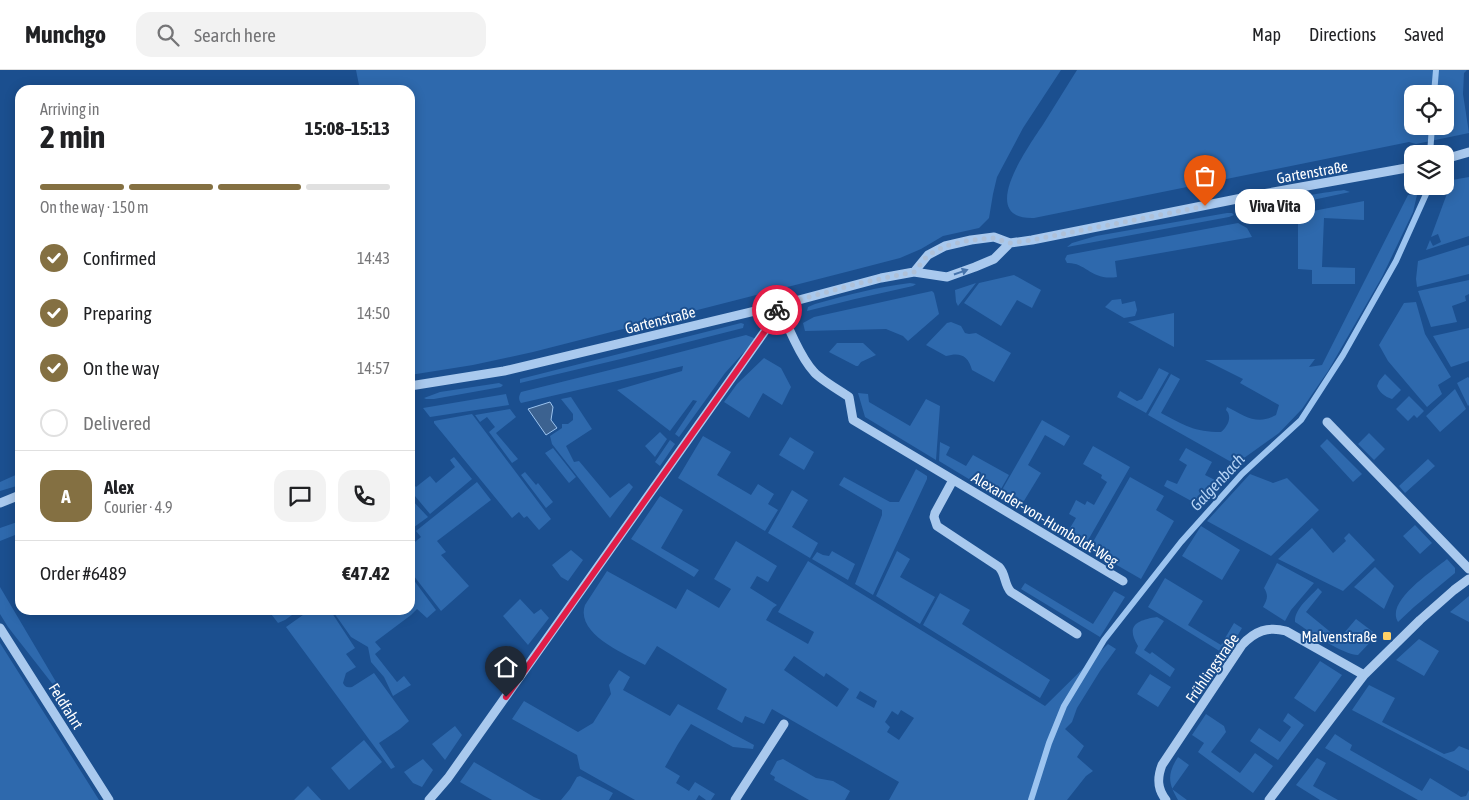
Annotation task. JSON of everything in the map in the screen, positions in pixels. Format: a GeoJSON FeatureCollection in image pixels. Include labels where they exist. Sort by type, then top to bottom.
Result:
{"type":"FeatureCollection","features":[{"type":"Feature","properties":{"kind":"street"},"geometry":{"type":"LineString","coordinates":[[1454,157],[1469,152]]}},
{"type":"Feature","properties":{"kind":"street","name":"Gartenstraße"},"geometry":{"type":"LineString","coordinates":[[914,272],[928,255],[945,246],[971,240],[994,238],[1010,243],[1049,237],[1404,168]]}},
{"type":"Feature","properties":{"kind":"street","name":"Gartenstraße"},"geometry":{"type":"LineString","coordinates":[[415,385],[504,371],[780,305],[860,283],[914,272],[947,277],[975,268],[994,259],[1010,243]]}},
{"type":"Feature","properties":{"kind":"street"},"geometry":{"type":"LineString","coordinates":[[429,800],[448,778],[574,602],[770,324],[780,305]]}},
{"type":"Feature","properties":{"kind":"street","name":"Alexander-von-Humboldt-Weg"},"geometry":{"type":"LineString","coordinates":[[780,305],[785,321],[814,373],[849,397],[853,420],[1123,582]]}},
{"type":"Feature","properties":{"kind":"street"},"geometry":{"type":"LineString","coordinates":[[1327,422],[1469,569]]}},
{"type":"Feature","properties":{"kind":"street","name":"Alexander-von-Humboldt-Weg"},"geometry":{"type":"LineString","coordinates":[[953,480],[935,513],[934,517],[937,526],[999,567],[1011,592],[1077,634]]}},
{"type":"Feature","properties":{"kind":"street"},"geometry":{"type":"LineString","coordinates":[[0,503],[15,498]]}},
{"type":"Feature","properties":{"kind":"street"},"geometry":{"type":"LineString","coordinates":[[1269,800],[1364,675],[1420,620],[1469,579]]}},
{"type":"Feature","properties":{"kind":"street","name":"Feldfahrt"},"geometry":{"type":"LineString","coordinates":[[0,628],[109,800]]}},
{"type":"Feature","properties":{"kind":"street","name":"Frühlingstraße"},"geometry":{"type":"LineString","coordinates":[[1166,800],[1159,787],[1159,773],[1162,765],[1242,645],[1249,638],[1262,630],[1278,629],[1286,631],[1364,675]]}},
{"type":"Feature","properties":{"kind":"street"},"geometry":{"type":"LineString","coordinates":[[735,800],[784,724]]}},
{"type":"Feature","properties":{"kind":"shaded area"},"geometry":{"type":"Polygon","coordinates":[[[356,70],[1061,70],[1023,128],[997,177],[989,218],[979,228],[943,236],[921,249],[900,258],[846,272],[533,352],[473,365],[415,374],[415,85],[359,85],[356,70]]]}},
{"type":"Feature","properties":{"kind":"shaded area"},"geometry":{"type":"Polygon","coordinates":[[[1077,70],[1467,70],[1464,73],[1463,94],[1469,133],[1416,144],[1409,142],[1034,218],[1017,215],[1008,207],[1007,194],[1019,162],[1077,70]]]}},
{"type":"Feature","properties":{"kind":"shaded area"},"geometry":{"type":"Polygon","coordinates":[[[1469,177],[1469,236],[1426,250],[1430,240],[1433,246],[1441,242],[1438,234],[1431,237],[1446,195],[1454,195],[1454,180],[1469,177]]]}},
{"type":"Feature","properties":{"kind":"shaded area"},"geometry":{"type":"Polygon","coordinates":[[[1344,190],[1350,192],[1294,204],[1283,204],[1303,197],[1344,190]]]}},
{"type":"Feature","properties":{"kind":"shaded area"},"geometry":{"type":"Polygon","coordinates":[[[1408,195],[1417,195],[1413,212],[1382,277],[1328,371],[1302,409],[1279,433],[1244,458],[1233,463],[1148,415],[1171,374],[1180,379],[1161,413],[1190,427],[1203,431],[1221,432],[1229,419],[1227,407],[1257,420],[1263,420],[1276,415],[1279,405],[1240,383],[1243,379],[1205,360],[1315,359],[1309,367],[1322,365],[1408,195]]]}},
{"type":"Feature","properties":{"kind":"shaded area"},"geometry":{"type":"Polygon","coordinates":[[[1364,201],[1364,220],[1324,218],[1322,267],[1355,268],[1355,284],[1312,284],[1312,270],[1298,269],[1298,214],[1364,201]]]}},
{"type":"Feature","properties":{"kind":"shaded area"},"geometry":{"type":"Polygon","coordinates":[[[1227,213],[1234,215],[1067,247],[1072,243],[1096,236],[1227,213]]]}},
{"type":"Feature","properties":{"kind":"shaded area"},"geometry":{"type":"Polygon","coordinates":[[[1238,223],[1247,228],[1252,237],[1115,261],[1117,277],[1108,278],[1095,274],[1074,263],[1067,263],[1065,259],[1067,255],[1238,223]]]}},
{"type":"Feature","properties":{"kind":"shaded area"},"geometry":{"type":"Polygon","coordinates":[[[1469,245],[1469,274],[1417,287],[1418,261],[1469,245]]]}},
{"type":"Feature","properties":{"kind":"shaded area"},"geometry":{"type":"Polygon","coordinates":[[[1014,275],[1041,290],[1032,308],[1017,300],[1001,326],[964,303],[979,283],[1014,275]]]}},
{"type":"Feature","properties":{"kind":"shaded area"},"geometry":{"type":"Polygon","coordinates":[[[1469,280],[1469,294],[1465,296],[1466,301],[1452,306],[1457,322],[1431,327],[1418,291],[1469,280]]]}},
{"type":"Feature","properties":{"kind":"shaded area"},"geometry":{"type":"Polygon","coordinates":[[[910,283],[916,284],[807,311],[808,307],[815,304],[850,294],[910,283]]]}},
{"type":"Feature","properties":{"kind":"shaded area"},"geometry":{"type":"Polygon","coordinates":[[[976,283],[958,306],[955,290],[976,283]]]}},
{"type":"Feature","properties":{"kind":"shaded area"},"geometry":{"type":"Polygon","coordinates":[[[932,291],[939,314],[908,341],[903,336],[886,329],[805,331],[803,323],[814,317],[932,291]]]}},
{"type":"Feature","properties":{"kind":"shaded area"},"geometry":{"type":"Polygon","coordinates":[[[1121,299],[1122,304],[1135,301],[1137,310],[1135,316],[1124,318],[1105,307],[1112,300],[1121,299]]]}},
{"type":"Feature","properties":{"kind":"shaded area"},"geometry":{"type":"Polygon","coordinates":[[[1416,302],[1425,334],[1451,377],[1438,385],[1442,394],[1427,407],[1388,361],[1379,345],[1404,303],[1416,302]]]}},
{"type":"Feature","properties":{"kind":"shaded area"},"geometry":{"type":"Polygon","coordinates":[[[1174,313],[1174,347],[1128,322],[1174,313]]]}},
{"type":"Feature","properties":{"kind":"shaded area"},"geometry":{"type":"Polygon","coordinates":[[[951,322],[961,326],[965,333],[976,333],[1011,353],[994,382],[972,370],[968,361],[963,356],[955,354],[946,356],[926,345],[947,323],[951,322]]]}},
{"type":"Feature","properties":{"kind":"shaded area"},"geometry":{"type":"Polygon","coordinates":[[[741,323],[744,324],[743,328],[520,383],[520,379],[741,323]]]}},
{"type":"Feature","properties":{"kind":"shaded area"},"geometry":{"type":"Polygon","coordinates":[[[1469,328],[1469,361],[1451,367],[1433,336],[1469,328]]]}},
{"type":"Feature","properties":{"kind":"shaded area"},"geometry":{"type":"Polygon","coordinates":[[[746,335],[755,340],[725,373],[679,437],[675,434],[697,401],[693,400],[670,431],[617,390],[682,371],[683,366],[521,403],[519,400],[521,392],[746,335]]]}},
{"type":"Feature","properties":{"kind":"shaded area"},"geometry":{"type":"Polygon","coordinates":[[[837,343],[863,343],[876,355],[856,366],[829,352],[837,343]]]}},
{"type":"Feature","properties":{"kind":"shaded area"},"geometry":{"type":"Polygon","coordinates":[[[764,358],[781,368],[791,387],[782,405],[763,393],[749,418],[724,402],[737,384],[764,358]]]}},
{"type":"Feature","properties":{"kind":"shaded area"},"geometry":{"type":"Polygon","coordinates":[[[1159,368],[1169,373],[1146,413],[1117,397],[1120,391],[1137,401],[1142,399],[1159,368]]]}},
{"type":"Feature","properties":{"kind":"shaded area"},"geometry":{"type":"Polygon","coordinates":[[[1385,374],[1401,390],[1392,399],[1383,394],[1377,386],[1385,374]]]}},
{"type":"Feature","properties":{"kind":"shaded area"},"geometry":{"type":"Polygon","coordinates":[[[1468,377],[1469,405],[1468,406],[1457,383],[1468,377]]]}},
{"type":"Feature","properties":{"kind":"shaded area"},"geometry":{"type":"Polygon","coordinates":[[[499,383],[503,385],[501,387],[434,399],[424,398],[440,392],[499,383]]]}},
{"type":"Feature","properties":{"kind":"shaded area"},"geometry":{"type":"Polygon","coordinates":[[[1455,389],[1466,409],[1440,432],[1426,416],[1455,389]]]}},
{"type":"Feature","properties":{"kind":"shaded area"},"geometry":{"type":"Polygon","coordinates":[[[858,393],[868,394],[869,402],[910,426],[926,399],[940,406],[936,460],[865,417],[858,393]]]}},
{"type":"Feature","properties":{"kind":"shaded area"},"geometry":{"type":"Polygon","coordinates":[[[506,394],[509,405],[430,417],[423,408],[506,394]]]}},
{"type":"Feature","properties":{"kind":"shaded area"},"geometry":{"type":"Polygon","coordinates":[[[1409,396],[1424,411],[1417,418],[1414,415],[1408,421],[1396,409],[1409,396]]]}},
{"type":"Feature","properties":{"kind":"shaded area"},"geometry":{"type":"Polygon","coordinates":[[[571,397],[592,429],[566,446],[574,462],[579,461],[610,498],[629,483],[633,487],[610,518],[552,444],[550,436],[562,428],[562,424],[568,424],[573,420],[573,414],[561,399],[571,397]]]}},
{"type":"Feature","properties":{"kind":"shaded area"},"geometry":{"type":"Polygon","coordinates":[[[550,402],[553,407],[551,420],[557,428],[546,435],[528,409],[550,402]]]}},
{"type":"Feature","properties":{"kind":"shaded area"},"geometry":{"type":"Polygon","coordinates":[[[510,409],[516,417],[496,433],[518,459],[512,463],[489,432],[495,427],[487,417],[480,422],[475,415],[510,409]]]}},
{"type":"Feature","properties":{"kind":"shaded area"},"geometry":{"type":"Polygon","coordinates":[[[472,414],[551,519],[539,530],[527,516],[524,518],[519,512],[512,518],[434,423],[434,421],[472,414]]]}},
{"type":"Feature","properties":{"kind":"shaded area"},"geometry":{"type":"Polygon","coordinates":[[[1042,420],[1070,436],[1064,446],[1045,435],[1028,465],[1041,473],[1019,509],[998,497],[1042,420]]]}},
{"type":"Feature","properties":{"kind":"shaded area"},"geometry":{"type":"Polygon","coordinates":[[[660,432],[667,439],[655,457],[645,446],[660,432]]]}},
{"type":"Feature","properties":{"kind":"shaded area"},"geometry":{"type":"Polygon","coordinates":[[[1369,433],[1385,449],[1374,460],[1358,444],[1369,433]]]}},
{"type":"Feature","properties":{"kind":"shaded area"},"geometry":{"type":"Polygon","coordinates":[[[703,436],[731,452],[717,475],[751,495],[758,484],[774,494],[768,504],[778,510],[765,531],[678,478],[703,436]]]}},
{"type":"Feature","properties":{"kind":"shaded area"},"geometry":{"type":"Polygon","coordinates":[[[790,437],[814,452],[804,470],[779,455],[790,437]]]}},
{"type":"Feature","properties":{"kind":"shaded area"},"geometry":{"type":"Polygon","coordinates":[[[1327,439],[1362,474],[1353,482],[1320,446],[1327,439]]]}},
{"type":"Feature","properties":{"kind":"shaded area"},"geometry":{"type":"Polygon","coordinates":[[[670,440],[675,444],[660,466],[655,462],[670,440]]]}},
{"type":"Feature","properties":{"kind":"shaded area"},"geometry":{"type":"Polygon","coordinates":[[[940,442],[950,447],[946,455],[966,466],[973,455],[1009,475],[997,496],[939,461],[940,442]]]}},
{"type":"Feature","properties":{"kind":"shaded area"},"geometry":{"type":"Polygon","coordinates":[[[1093,446],[1130,467],[1083,549],[1064,538],[1076,518],[1069,514],[1076,500],[1085,505],[1087,501],[1094,505],[1107,482],[1101,478],[1102,475],[1083,464],[1093,446]]]}},
{"type":"Feature","properties":{"kind":"shaded area"},"geometry":{"type":"Polygon","coordinates":[[[553,448],[576,477],[569,483],[545,453],[553,448]]]}},
{"type":"Feature","properties":{"kind":"shaded area"},"geometry":{"type":"Polygon","coordinates":[[[1186,448],[1212,462],[1205,475],[1219,482],[1195,503],[1164,486],[1167,480],[1177,484],[1187,465],[1179,460],[1186,448]]]}},
{"type":"Feature","properties":{"kind":"shaded area"},"geometry":{"type":"Polygon","coordinates":[[[454,457],[472,479],[430,514],[415,496],[415,486],[416,487],[430,476],[436,483],[455,467],[450,460],[454,457]]]}},
{"type":"Feature","properties":{"kind":"shaded area"},"geometry":{"type":"Polygon","coordinates":[[[1428,459],[1435,466],[1405,493],[1399,486],[1428,459]]]}},
{"type":"Feature","properties":{"kind":"shaded area"},"geometry":{"type":"Polygon","coordinates":[[[916,469],[927,476],[927,479],[873,595],[855,584],[882,515],[882,510],[839,485],[844,477],[890,502],[899,502],[916,469]]]}},
{"type":"Feature","properties":{"kind":"shaded area"},"geometry":{"type":"Polygon","coordinates":[[[525,472],[536,485],[538,483],[553,502],[546,508],[521,475],[525,472]]]}},
{"type":"Feature","properties":{"kind":"shaded area"},"geometry":{"type":"Polygon","coordinates":[[[1250,474],[1273,483],[1287,478],[1319,510],[1271,556],[1207,521],[1250,474]]]}},
{"type":"Feature","properties":{"kind":"shaded area"},"geometry":{"type":"Polygon","coordinates":[[[15,475],[15,486],[0,491],[0,482],[15,475]]]}},
{"type":"Feature","properties":{"kind":"shaded area"},"geometry":{"type":"Polygon","coordinates":[[[1130,477],[1164,496],[1156,510],[1174,521],[1141,579],[1089,549],[1130,477]]]}},
{"type":"Feature","properties":{"kind":"shaded area"},"geometry":{"type":"Polygon","coordinates":[[[477,482],[491,500],[437,541],[446,552],[441,555],[469,586],[441,611],[415,577],[415,542],[421,537],[416,531],[477,482]]]}},
{"type":"Feature","properties":{"kind":"shaded area"},"geometry":{"type":"Polygon","coordinates":[[[792,490],[808,500],[792,527],[818,543],[810,558],[768,533],[792,490]]]}},
{"type":"Feature","properties":{"kind":"shaded area"},"geometry":{"type":"Polygon","coordinates":[[[660,496],[683,510],[661,548],[699,570],[694,577],[631,539],[660,496]]]}},
{"type":"Feature","properties":{"kind":"shaded area"},"geometry":{"type":"Polygon","coordinates":[[[415,503],[428,517],[415,526],[415,503]]]}},
{"type":"Feature","properties":{"kind":"shaded area"},"geometry":{"type":"Polygon","coordinates":[[[15,523],[15,535],[0,541],[0,528],[15,523]]]}},
{"type":"Feature","properties":{"kind":"shaded area"},"geometry":{"type":"Polygon","coordinates":[[[1415,525],[1432,543],[1420,554],[1403,536],[1415,525]]]}},
{"type":"Feature","properties":{"kind":"shaded area"},"geometry":{"type":"Polygon","coordinates":[[[1201,526],[1240,550],[1222,580],[1182,556],[1201,526]]]}},
{"type":"Feature","properties":{"kind":"shaded area"},"geometry":{"type":"Polygon","coordinates":[[[1312,528],[1333,553],[1346,541],[1344,538],[1349,533],[1375,560],[1343,591],[1278,559],[1312,528]]]}},
{"type":"Feature","properties":{"kind":"shaded area"},"geometry":{"type":"Polygon","coordinates":[[[736,541],[777,566],[768,582],[757,576],[750,588],[777,605],[766,620],[808,644],[814,632],[778,612],[808,561],[1045,706],[1108,644],[1116,649],[1077,708],[1072,722],[1065,729],[1084,746],[1077,757],[1093,771],[1086,776],[1067,800],[889,800],[899,782],[772,709],[764,724],[745,716],[742,723],[717,709],[727,689],[657,646],[645,665],[604,642],[587,625],[584,615],[585,605],[607,571],[676,609],[687,589],[719,608],[731,589],[714,579],[736,541]],[[794,656],[784,670],[837,707],[849,689],[826,673],[824,677],[794,656]],[[860,691],[856,698],[874,708],[877,701],[860,691]],[[901,710],[898,715],[892,711],[885,722],[890,727],[887,732],[899,740],[914,718],[901,710]]]}},
{"type":"Feature","properties":{"kind":"shaded area"},"geometry":{"type":"Polygon","coordinates":[[[571,550],[583,560],[568,581],[561,577],[552,565],[571,550]]]}},
{"type":"Feature","properties":{"kind":"shaded area"},"geometry":{"type":"Polygon","coordinates":[[[832,551],[855,564],[848,580],[812,559],[817,552],[829,556],[832,551]]]}},
{"type":"Feature","properties":{"kind":"shaded area"},"geometry":{"type":"Polygon","coordinates":[[[897,551],[910,559],[900,577],[935,597],[920,624],[876,596],[897,551]]]}},
{"type":"Feature","properties":{"kind":"shaded area"},"geometry":{"type":"Polygon","coordinates":[[[1447,559],[1455,568],[1455,573],[1398,622],[1396,614],[1398,605],[1404,596],[1412,587],[1447,559]]]}},
{"type":"Feature","properties":{"kind":"shaded area"},"geometry":{"type":"Polygon","coordinates":[[[1277,563],[1314,583],[1291,610],[1285,621],[1263,607],[1267,598],[1264,588],[1277,563]]]}},
{"type":"Feature","properties":{"kind":"shaded area"},"geometry":{"type":"Polygon","coordinates":[[[1375,567],[1394,586],[1384,609],[1354,587],[1375,567]]]}},
{"type":"Feature","properties":{"kind":"shaded area"},"geometry":{"type":"Polygon","coordinates":[[[1165,578],[1203,601],[1188,625],[1221,645],[1234,623],[1242,628],[1226,655],[1148,607],[1165,578]]]}},
{"type":"Feature","properties":{"kind":"shaded area"},"geometry":{"type":"Polygon","coordinates":[[[415,582],[436,610],[427,618],[417,609],[415,611],[415,582]]]}},
{"type":"Feature","properties":{"kind":"shaded area"},"geometry":{"type":"Polygon","coordinates":[[[1025,583],[1093,624],[1114,591],[1125,597],[1100,637],[1021,589],[1025,583]]]}},
{"type":"Feature","properties":{"kind":"shaded area"},"geometry":{"type":"Polygon","coordinates":[[[0,587],[72,709],[8,627],[0,614],[0,587]]]}},
{"type":"Feature","properties":{"kind":"shaded area"},"geometry":{"type":"Polygon","coordinates":[[[1318,588],[1322,592],[1306,612],[1339,639],[1356,619],[1377,635],[1358,655],[1335,647],[1295,622],[1297,612],[1318,588]]]}},
{"type":"Feature","properties":{"kind":"shaded area"},"geometry":{"type":"Polygon","coordinates":[[[940,593],[970,610],[962,624],[1050,680],[1040,698],[923,625],[940,593]]]}},
{"type":"Feature","properties":{"kind":"shaded area"},"geometry":{"type":"Polygon","coordinates":[[[1469,596],[1469,622],[1450,612],[1469,596]]]}},
{"type":"Feature","properties":{"kind":"shaded area"},"geometry":{"type":"Polygon","coordinates":[[[520,599],[534,614],[541,609],[549,618],[528,645],[503,616],[520,599]]]}},
{"type":"Feature","properties":{"kind":"shaded area"},"geometry":{"type":"Polygon","coordinates":[[[272,615],[292,615],[285,620],[278,623],[272,615]]]}},
{"type":"Feature","properties":{"kind":"shaded area"},"geometry":{"type":"Polygon","coordinates":[[[303,615],[333,615],[355,648],[346,654],[356,667],[346,673],[343,683],[347,687],[352,687],[374,673],[409,721],[379,743],[395,767],[391,769],[286,627],[303,615]]]}},
{"type":"Feature","properties":{"kind":"shaded area"},"geometry":{"type":"Polygon","coordinates":[[[336,615],[411,615],[375,642],[381,649],[375,654],[397,682],[404,676],[411,685],[393,696],[384,677],[371,662],[368,647],[351,637],[336,615]]]}},
{"type":"Feature","properties":{"kind":"shaded area"},"geometry":{"type":"Polygon","coordinates":[[[1157,617],[1164,621],[1144,650],[1150,654],[1152,652],[1175,669],[1170,677],[1135,653],[1138,646],[1134,639],[1133,628],[1139,622],[1157,617]]]}},
{"type":"Feature","properties":{"kind":"shaded area"},"geometry":{"type":"Polygon","coordinates":[[[1419,639],[1439,651],[1424,676],[1396,660],[1419,639]]]}},
{"type":"Feature","properties":{"kind":"shaded area"},"geometry":{"type":"Polygon","coordinates":[[[0,643],[99,800],[0,800],[0,643]]]}},
{"type":"Feature","properties":{"kind":"shaded area"},"geometry":{"type":"Polygon","coordinates":[[[1320,661],[1342,675],[1315,712],[1294,698],[1320,661]]]}},
{"type":"Feature","properties":{"kind":"shaded area"},"geometry":{"type":"Polygon","coordinates":[[[619,670],[630,677],[623,690],[670,716],[678,704],[754,745],[753,749],[733,747],[691,724],[665,767],[680,776],[676,783],[689,791],[695,782],[715,794],[711,800],[706,800],[699,795],[696,800],[635,800],[580,769],[577,755],[512,719],[524,701],[578,732],[593,723],[611,694],[609,685],[619,670]]]}},
{"type":"Feature","properties":{"kind":"shaded area"},"geometry":{"type":"Polygon","coordinates":[[[1150,674],[1171,687],[1158,707],[1137,694],[1150,674]]]}},
{"type":"Feature","properties":{"kind":"shaded area"},"geometry":{"type":"Polygon","coordinates":[[[1369,685],[1395,698],[1382,722],[1444,754],[1454,751],[1459,746],[1469,750],[1469,771],[1352,710],[1369,685]]]}},
{"type":"Feature","properties":{"kind":"shaded area"},"geometry":{"type":"Polygon","coordinates":[[[1288,713],[1304,725],[1278,760],[1250,741],[1259,728],[1280,742],[1291,727],[1283,721],[1288,713]]]}},
{"type":"Feature","properties":{"kind":"shaded area"},"geometry":{"type":"Polygon","coordinates":[[[1206,714],[1224,726],[1226,732],[1211,752],[1240,773],[1255,753],[1273,766],[1253,793],[1198,752],[1204,743],[1192,735],[1206,714]]]}},
{"type":"Feature","properties":{"kind":"shaded area"},"geometry":{"type":"Polygon","coordinates":[[[455,726],[462,735],[445,760],[432,744],[455,726]]]}},
{"type":"Feature","properties":{"kind":"shaded area"},"geometry":{"type":"Polygon","coordinates":[[[1335,734],[1352,745],[1350,750],[1422,791],[1430,778],[1461,797],[1466,796],[1469,790],[1469,800],[1418,800],[1325,748],[1335,734]]]}},
{"type":"Feature","properties":{"kind":"shaded area"},"geometry":{"type":"Polygon","coordinates":[[[364,740],[382,762],[349,790],[331,768],[364,740]]]}},
{"type":"Feature","properties":{"kind":"shaded area"},"geometry":{"type":"Polygon","coordinates":[[[1178,757],[1189,765],[1172,789],[1170,779],[1172,768],[1178,757]]]}},
{"type":"Feature","properties":{"kind":"shaded area"},"geometry":{"type":"Polygon","coordinates":[[[1317,758],[1326,763],[1313,786],[1338,800],[1320,800],[1296,785],[1317,758]]]}},
{"type":"Feature","properties":{"kind":"shaded area"},"geometry":{"type":"Polygon","coordinates":[[[423,759],[433,770],[422,787],[413,783],[404,772],[423,759]]]}},
{"type":"Feature","properties":{"kind":"shaded area"},"geometry":{"type":"Polygon","coordinates":[[[783,759],[816,778],[833,781],[850,791],[845,800],[809,800],[774,780],[775,777],[770,774],[777,761],[783,759]]]}},
{"type":"Feature","properties":{"kind":"shaded area"},"geometry":{"type":"Polygon","coordinates":[[[474,762],[541,800],[492,800],[460,782],[474,762]]]}},
{"type":"Feature","properties":{"kind":"shaded area"},"geometry":{"type":"Polygon","coordinates":[[[580,776],[613,793],[609,800],[561,800],[577,777],[580,776]]]}},
{"type":"Feature","properties":{"kind":"shaded area"},"geometry":{"type":"Polygon","coordinates":[[[308,786],[321,800],[294,800],[308,786]]]}},
{"type":"Feature","properties":{"kind":"shaded area"},"geometry":{"type":"Polygon","coordinates":[[[1173,789],[1187,800],[1178,800],[1173,789]]]}},
{"type":"Feature","properties":{"kind":"waterway","name":"Galgenbach"},"geometry":{"type":"LineString","coordinates":[[1435,85],[1436,70]]}},
{"type":"Feature","properties":{"kind":"waterway","name":"Galgenbach"},"geometry":{"type":"LineString","coordinates":[[1431,135],[1431,145]]}},
{"type":"Feature","properties":{"kind":"waterway","name":"Galgenbach"},"geometry":{"type":"LineString","coordinates":[[1031,800],[1049,743],[1064,706],[1104,640],[1181,542],[1242,474],[1301,420],[1343,355],[1396,261],[1426,195]]}},
{"type":"Feature","properties":{"kind":"way so far"},"geometry":{"type":"LineString","coordinates":[[777,310],[780,305],[860,283],[914,272],[928,255],[945,246],[971,240],[994,238],[1010,243],[1032,240],[1205,206]]}},
{"type":"Feature","properties":{"kind":"place","name":"Viva Vita"},"geometry":{"type":"Point","coordinates":[1205,206]}},
{"type":"Feature","properties":{"kind":"place","name":"Malvenstraße"},"geometry":{"type":"Point","coordinates":[1387,636]}},
{"type":"Feature","properties":{"kind":"route"},"geometry":{"type":"LineString","coordinates":[[506,697],[770,324],[777,310]]}}]}
